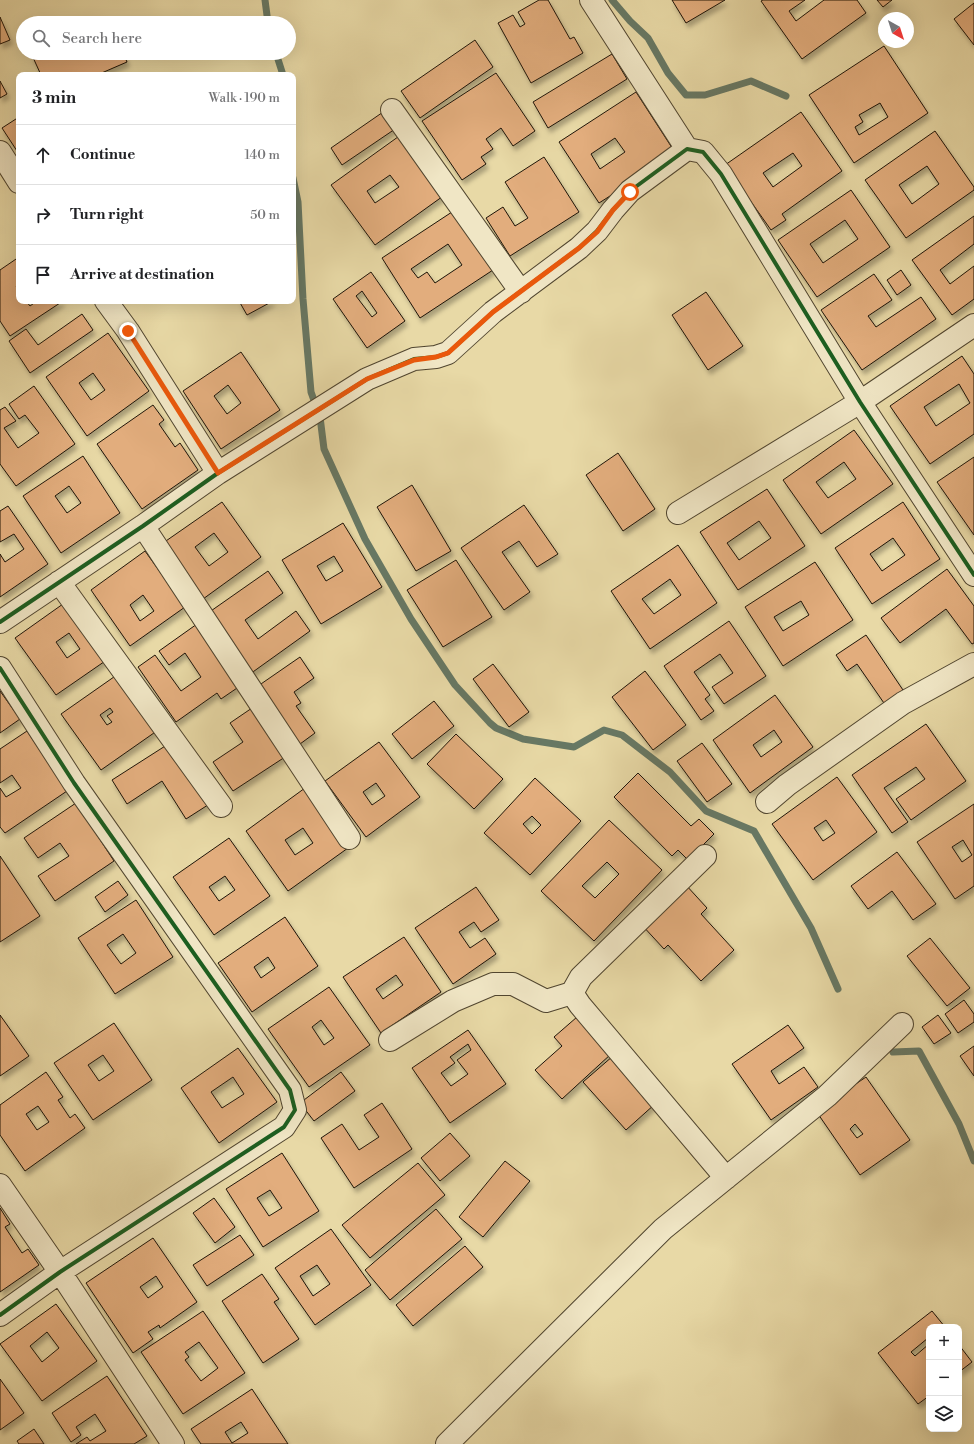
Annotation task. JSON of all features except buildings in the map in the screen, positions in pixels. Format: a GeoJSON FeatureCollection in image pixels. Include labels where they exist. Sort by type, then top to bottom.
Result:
{"type":"FeatureCollection","features":[{"type":"Feature","properties":{"kind":"street"},"geometry":{"type":"LineString","coordinates":[[591,0],[687,149],[703,152],[721,174],[860,402],[974,575]]}},
{"type":"Feature","properties":{"kind":"street"},"geometry":{"type":"LineString","coordinates":[[392,110],[521,292]]}},
{"type":"Feature","properties":{"kind":"street"},"geometry":{"type":"LineString","coordinates":[[0,622],[143,526],[218,473],[367,379],[414,360],[436,357],[448,353],[493,312],[579,248],[597,232],[613,210],[630,192],[687,149]]}},
{"type":"Feature","properties":{"kind":"street"},"geometry":{"type":"LineString","coordinates":[[0,152],[16,177]]}},
{"type":"Feature","properties":{"kind":"street"},"geometry":{"type":"LineString","coordinates":[[108,304],[128,331],[218,473]]}},
{"type":"Feature","properties":{"kind":"street"},"geometry":{"type":"LineString","coordinates":[[678,513],[860,402],[974,325]]}},
{"type":"Feature","properties":{"kind":"street"},"geometry":{"type":"LineString","coordinates":[[143,526],[349,838]]}},
{"type":"Feature","properties":{"kind":"street"},"geometry":{"type":"LineString","coordinates":[[59,582],[221,806]]}},
{"type":"Feature","properties":{"kind":"street"},"geometry":{"type":"LineString","coordinates":[[767,802],[787,785],[903,703],[974,664]]}},
{"type":"Feature","properties":{"kind":"street"},"geometry":{"type":"LineString","coordinates":[[0,668],[74,784],[290,1090],[295,1110],[284,1127],[60,1272],[0,1315]]}},
{"type":"Feature","properties":{"kind":"street"},"geometry":{"type":"LineString","coordinates":[[390,1040],[453,1001],[493,984],[513,984],[546,1002],[572,993],[581,977],[705,856]]}},
{"type":"Feature","properties":{"kind":"street"},"geometry":{"type":"LineString","coordinates":[[572,993],[580,1005],[726,1178]]}},
{"type":"Feature","properties":{"kind":"street"},"geometry":{"type":"LineString","coordinates":[[447,1444],[663,1229],[827,1096],[902,1024]]}},
{"type":"Feature","properties":{"kind":"street"},"geometry":{"type":"LineString","coordinates":[[0,1185],[60,1272],[173,1444]]}},
{"type":"Feature","properties":{"kind":"waterway"},"geometry":{"type":"LineString","coordinates":[[265,0],[267,16]]}},
{"type":"Feature","properties":{"kind":"waterway"},"geometry":{"type":"LineString","coordinates":[[612,0],[630,21],[648,38],[668,73],[686,95],[705,95],[751,81],[786,96]]}},
{"type":"Feature","properties":{"kind":"waterway"},"geometry":{"type":"LineString","coordinates":[[278,60],[282,72]]}},
{"type":"Feature","properties":{"kind":"waterway"},"geometry":{"type":"LineString","coordinates":[[296,192],[298,202],[303,299],[311,392],[320,417],[324,449],[365,539],[411,619],[455,685],[496,728],[523,739],[574,747],[604,730],[622,735],[670,772],[706,811],[754,831],[811,928],[838,989]]}},
{"type":"Feature","properties":{"kind":"waterway"},"geometry":{"type":"LineString","coordinates":[[893,1052],[919,1051],[959,1124],[974,1161]]}},
{"type":"Feature","properties":{"kind":"cycle path"},"geometry":{"type":"LineString","coordinates":[[0,622],[143,526],[218,473],[367,379],[414,359],[436,357],[448,353],[493,312],[579,248],[597,231],[630,191],[687,149],[703,152],[721,174],[860,402],[974,575]]}},
{"type":"Feature","properties":{"kind":"cycle path"},"geometry":{"type":"LineString","coordinates":[[0,668],[74,783],[290,1090],[295,1110],[284,1127],[60,1272],[0,1315]]}},
{"type":"Feature","properties":{"kind":"route"},"geometry":{"type":"LineString","coordinates":[[128,331],[218,473],[367,379],[414,360],[436,357],[448,353],[493,312],[579,248],[597,232],[613,210],[630,192]]}}]}
